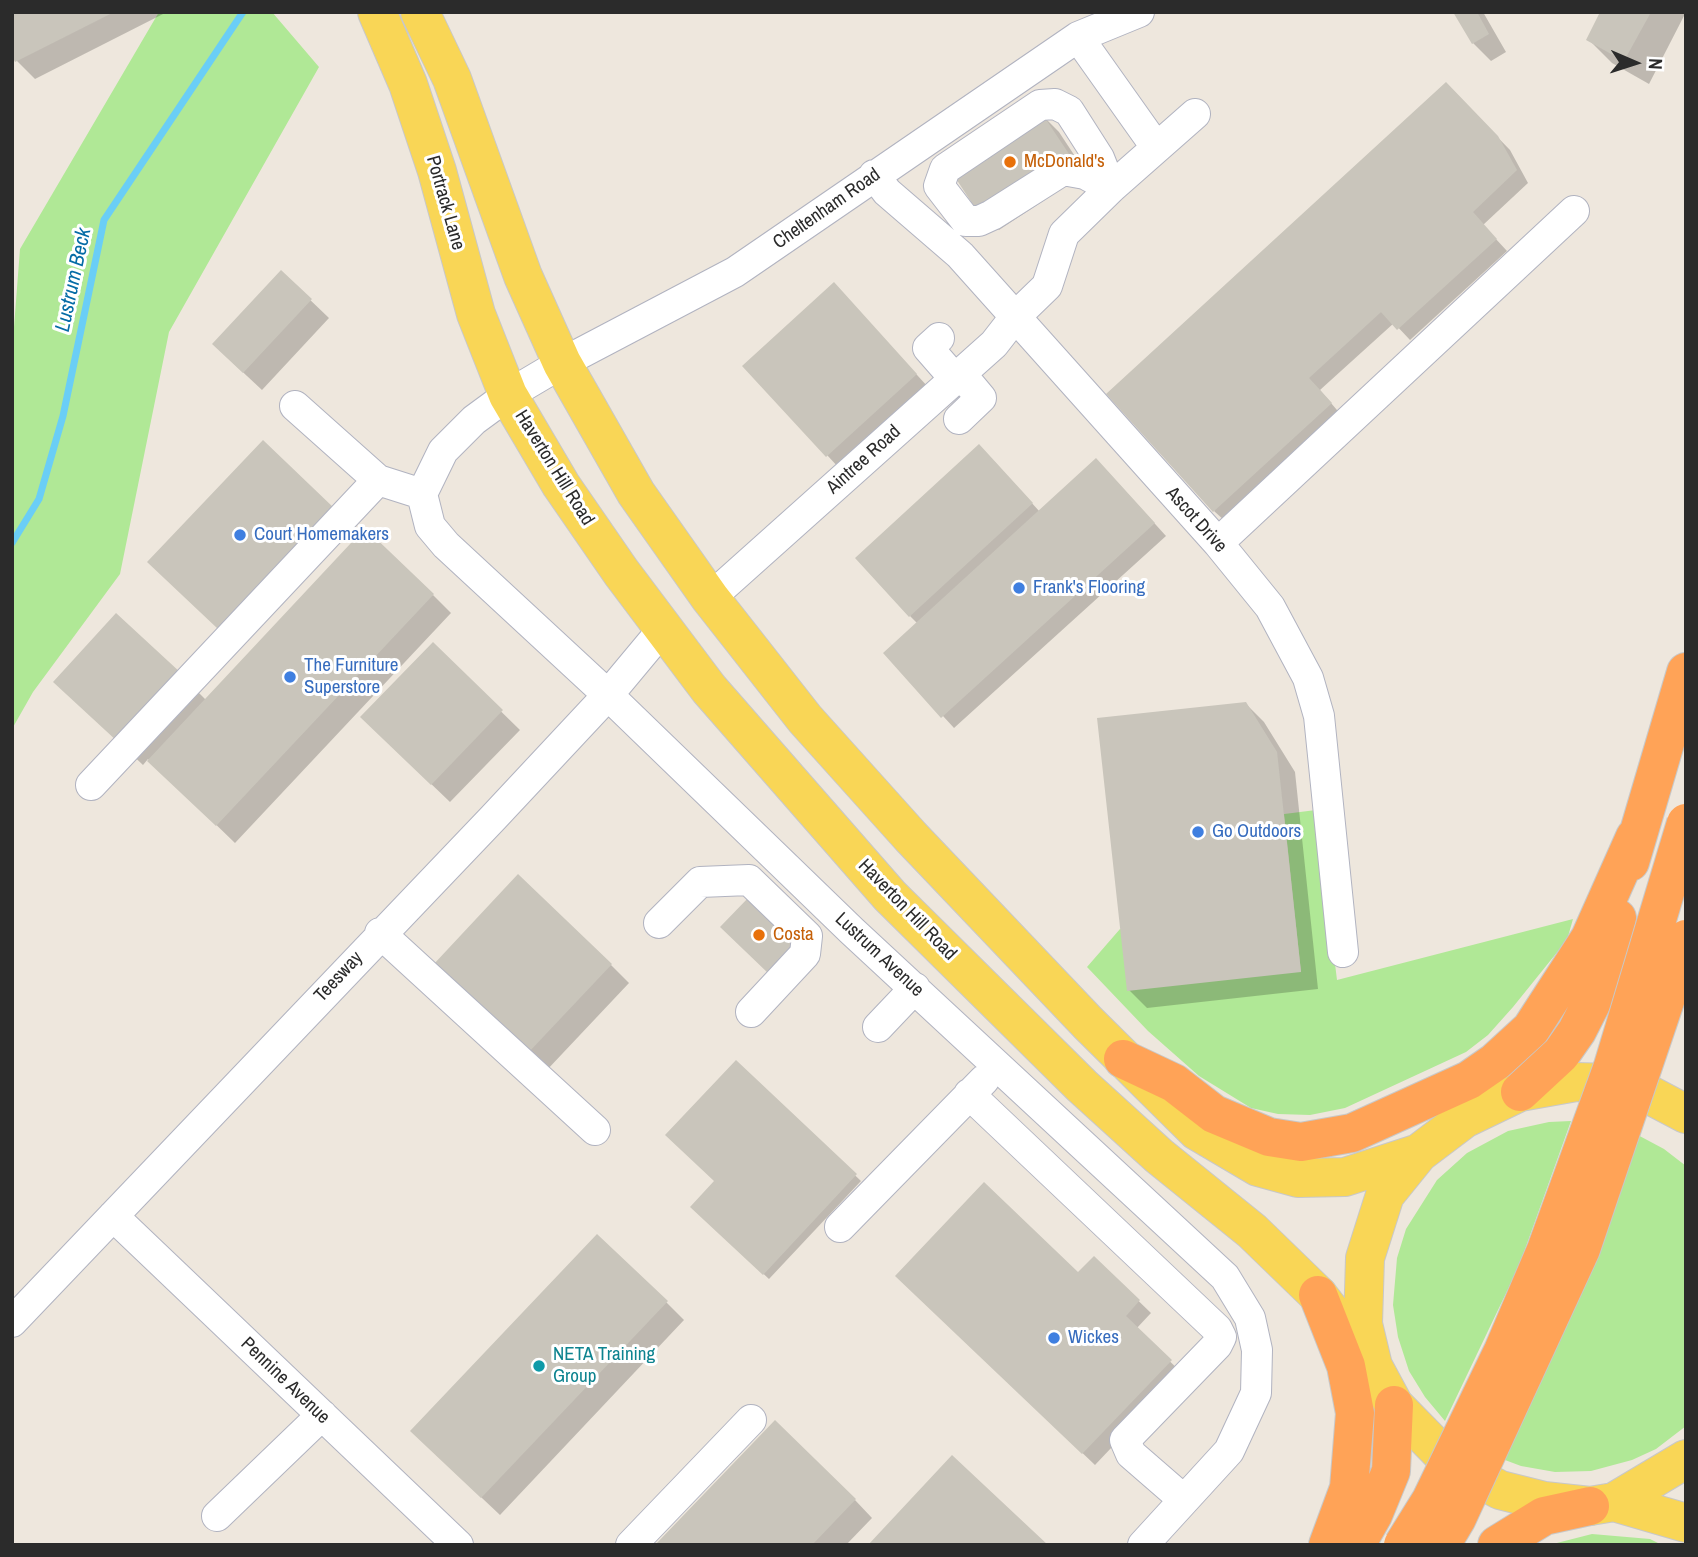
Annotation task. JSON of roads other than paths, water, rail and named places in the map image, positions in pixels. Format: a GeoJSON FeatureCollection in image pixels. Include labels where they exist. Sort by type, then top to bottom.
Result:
{"type":"FeatureCollection","features":[{"type":"Feature","properties":{"kind":"highway"},"geometry":{"type":"LineString","coordinates":[[1520,1092],[1566,1047],[1597,992],[1635,837],[1686,672]]}},
{"type":"Feature","properties":{"kind":"highway"},"geometry":{"type":"LineString","coordinates":[[1403,1545],[1430,1500],[1485,1388],[1546,1250],[1613,1066],[1686,822]]}},
{"type":"Feature","properties":{"kind":"highway"},"geometry":{"type":"LineString","coordinates":[[1123,1059],[1174,1083],[1214,1114],[1269,1137],[1301,1142],[1352,1133],[1469,1080],[1495,1062],[1531,1029],[1590,938],[1635,837]]}},
{"type":"Feature","properties":{"kind":"highway"},"geometry":{"type":"LineString","coordinates":[[1441,1545],[1457,1518],[1522,1381],[1581,1249],[1686,939]]}},
{"type":"Feature","properties":{"kind":"highway"},"geometry":{"type":"LineString","coordinates":[[1318,1295],[1346,1366],[1354,1413],[1349,1488],[1328,1545]]}},
{"type":"Feature","properties":{"kind":"highway"},"geometry":{"type":"LineString","coordinates":[[1356,1545],[1373,1514],[1391,1471],[1394,1405]]}},
{"type":"Feature","properties":{"kind":"highway"},"geometry":{"type":"LineString","coordinates":[[1497,1545],[1544,1516],[1602,1504]]}},
{"type":"Feature","properties":{"kind":"main road","name":"Portrack Lane"},"geometry":{"type":"LineString","coordinates":[[377,12],[408,84],[437,171],[477,314],[508,395]]}},
{"type":"Feature","properties":{"kind":"main road"},"geometry":{"type":"LineString","coordinates":[[420,12],[452,79],[523,276],[562,363],[636,493],[710,598],[824,740],[911,837],[1123,1059],[1198,1131],[1258,1167],[1298,1178],[1345,1177],[1419,1153]]}},
{"type":"Feature","properties":{"kind":"main road","name":"Haverton Hill Road"},"geometry":{"type":"LineString","coordinates":[[508,395],[561,485],[663,629],[768,759],[890,896],[1082,1086],[1159,1156],[1252,1231],[1318,1295],[1373,1366]]}},
{"type":"Feature","properties":{"kind":"main road"},"geometry":{"type":"LineString","coordinates":[[1686,1114],[1648,1094],[1615,1083],[1576,1082],[1520,1092],[1464,1119],[1419,1153],[1385,1195],[1365,1258],[1363,1324],[1373,1366],[1394,1405],[1452,1464],[1500,1490],[1544,1501],[1602,1504],[1686,1523]]}},
{"type":"Feature","properties":{"kind":"main road"},"geometry":{"type":"LineString","coordinates":[[1602,1504],[1686,1459]]}},
{"type":"Feature","properties":{"kind":"street","name":"Cheltenham Road"},"geometry":{"type":"LineString","coordinates":[[508,395],[562,363],[735,272],[1078,37],[1139,12]]}},
{"type":"Feature","properties":{"kind":"street"},"geometry":{"type":"LineString","coordinates":[[1078,37],[1156,147]]}},
{"type":"Feature","properties":{"kind":"street"},"geometry":{"type":"LineString","coordinates":[[1055,104],[1069,111],[1099,158],[1111,188],[1085,174],[1063,170],[979,221],[966,221],[939,186],[944,169],[1040,105],[1055,104]]}},
{"type":"Feature","properties":{"kind":"street","name":"Aintree Road"},"geometry":{"type":"LineString","coordinates":[[710,598],[994,344],[1014,317],[1047,286],[1064,234],[1111,188],[1195,114]]}},
{"type":"Feature","properties":{"kind":"street","name":"Ascot Drive"},"geometry":{"type":"LineString","coordinates":[[874,175],[887,192],[960,255],[1218,543],[1270,607],[1308,678],[1319,716],[1343,952]]}},
{"type":"Feature","properties":{"kind":"street"},"geometry":{"type":"LineString","coordinates":[[1218,543],[1574,211]]}},
{"type":"Feature","properties":{"kind":"street"},"geometry":{"type":"LineString","coordinates":[[939,338],[928,348],[981,398],[959,419]]}},
{"type":"Feature","properties":{"kind":"street"},"geometry":{"type":"LineString","coordinates":[[295,406],[378,480],[422,494],[443,451],[474,420],[508,395]]}},
{"type":"Feature","properties":{"kind":"street"},"geometry":{"type":"LineString","coordinates":[[91,785],[378,480]]}},
{"type":"Feature","properties":{"kind":"street","name":"Lustrum Avenue"},"geometry":{"type":"LineString","coordinates":[[422,494],[430,526],[446,545],[1225,1277],[1250,1318],[1257,1350],[1256,1393],[1229,1451],[1143,1545]]}},
{"type":"Feature","properties":{"kind":"street","name":"Teesway"},"geometry":{"type":"LineString","coordinates":[[17,1307],[113,1216],[608,695],[663,629]]}},
{"type":"Feature","properties":{"kind":"street"},"geometry":{"type":"LineString","coordinates":[[659,923],[700,881],[749,880],[807,936],[805,954],[751,1012]]}},
{"type":"Feature","properties":{"kind":"street"},"geometry":{"type":"LineString","coordinates":[[380,933],[595,1130]]}},
{"type":"Feature","properties":{"kind":"street"},"geometry":{"type":"LineString","coordinates":[[878,1027],[915,988]]}},
{"type":"Feature","properties":{"kind":"street"},"geometry":{"type":"LineString","coordinates":[[840,1227],[999,1065]]}},
{"type":"Feature","properties":{"kind":"street"},"geometry":{"type":"LineString","coordinates":[[970,1094],[1217,1329],[1221,1337],[1217,1345],[1125,1440],[1131,1454],[1184,1500]]}},
{"type":"Feature","properties":{"kind":"street","name":"Pennine Avenue"},"geometry":{"type":"LineString","coordinates":[[113,1216],[458,1545]]}},
{"type":"Feature","properties":{"kind":"street"},"geometry":{"type":"LineString","coordinates":[[217,1516],[321,1415]]}},
{"type":"Feature","properties":{"kind":"street"},"geometry":{"type":"LineString","coordinates":[[631,1545],[751,1420]]}},
{"type":"Feature","properties":{"kind":"waterway","name":"Lustrum Beck"},"geometry":{"type":"LineString","coordinates":[[12,543],[39,499],[63,416],[104,220],[243,12]]}},
{"type":"Feature","properties":{"kind":"place","name":"McDonald's"},"geometry":{"type":"Point","coordinates":[1010,162]}},
{"type":"Feature","properties":{"kind":"place","name":"Court Homemakers"},"geometry":{"type":"Point","coordinates":[240,535]}},
{"type":"Feature","properties":{"kind":"place","name":"Frank's Flooring"},"geometry":{"type":"Point","coordinates":[1019,588]}},
{"type":"Feature","properties":{"kind":"place","name":"The Furniture Superstore"},"geometry":{"type":"Point","coordinates":[290,677]}},
{"type":"Feature","properties":{"kind":"place","name":"Go Outdoors"},"geometry":{"type":"Point","coordinates":[1198,832]}},
{"type":"Feature","properties":{"kind":"place","name":"Costa"},"geometry":{"type":"Point","coordinates":[759,935]}},
{"type":"Feature","properties":{"kind":"place","name":"Wickes"},"geometry":{"type":"Point","coordinates":[1054,1338]}},
{"type":"Feature","properties":{"kind":"place","name":"NETA Training Group"},"geometry":{"type":"Point","coordinates":[539,1366]}}]}
